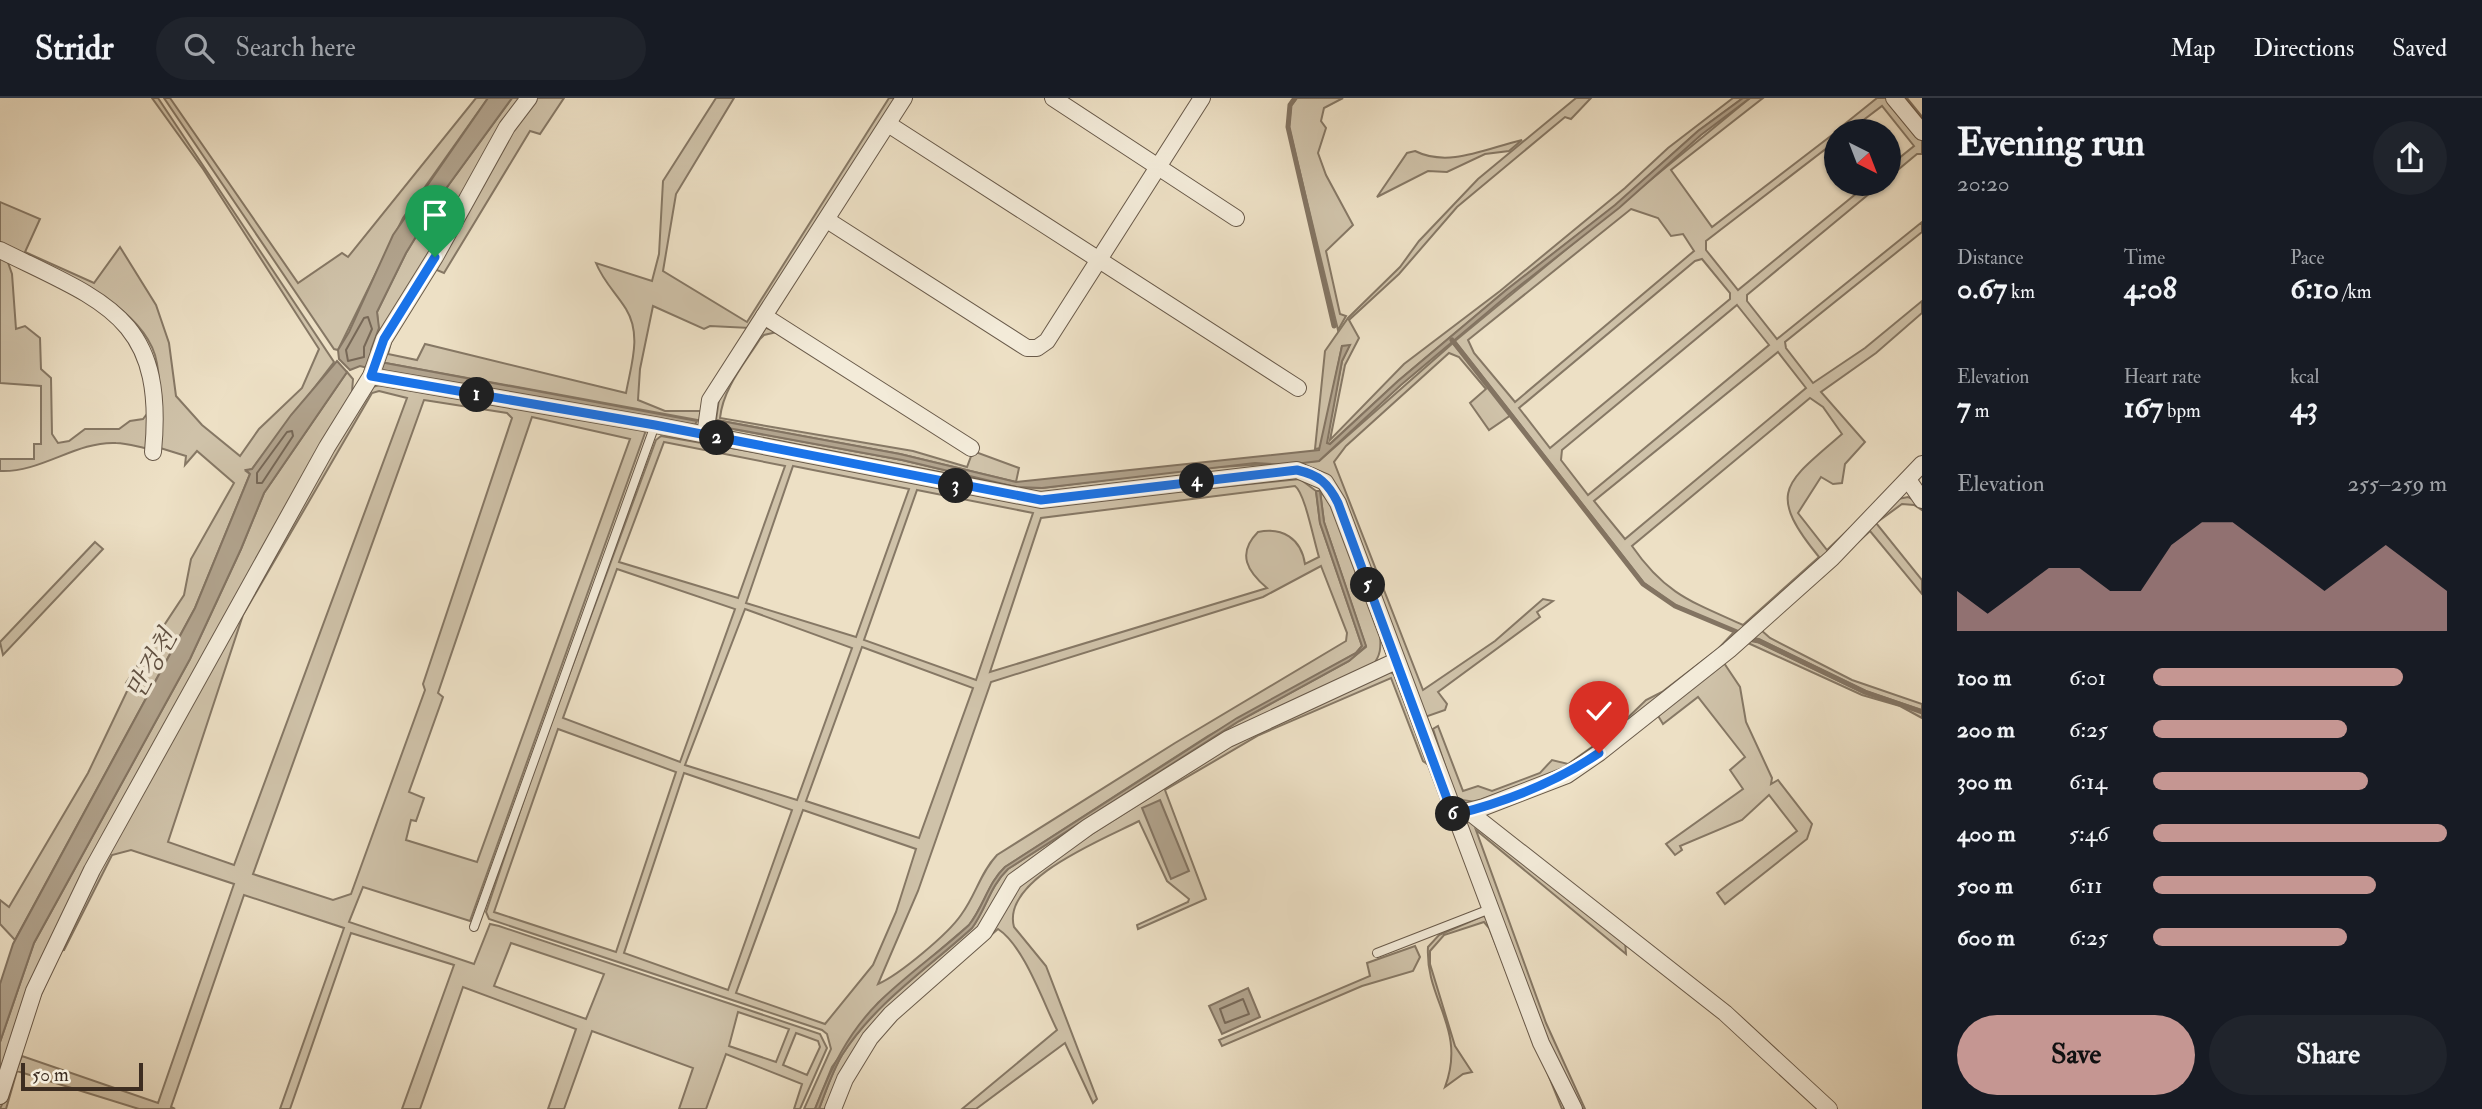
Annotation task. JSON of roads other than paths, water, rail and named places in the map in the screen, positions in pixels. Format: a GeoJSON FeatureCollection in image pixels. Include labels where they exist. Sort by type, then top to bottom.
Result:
{"type":"FeatureCollection","features":[{"type":"Feature","properties":{"kind":"street"},"geometry":{"type":"LineString","coordinates":[[0,1096],[34,991],[92,870],[327,447],[371,376],[384,339],[435,257],[507,127],[529,98]]}},
{"type":"Feature","properties":{"kind":"street"},"geometry":{"type":"LineString","coordinates":[[705,435],[710,400],[904,98]]}},
{"type":"Feature","properties":{"kind":"street"},"geometry":{"type":"LineString","coordinates":[[1053,98],[1236,218]]}},
{"type":"Feature","properties":{"kind":"street"},"geometry":{"type":"LineString","coordinates":[[827,220],[1027,348],[1037,348],[1047,341],[1202,98]]}},
{"type":"Feature","properties":{"kind":"street"},"geometry":{"type":"LineString","coordinates":[[1894,98],[1922,132]]}},
{"type":"Feature","properties":{"kind":"street"},"geometry":{"type":"LineString","coordinates":[[888,124],[1298,388]]}},
{"type":"Feature","properties":{"kind":"street"},"geometry":{"type":"LineString","coordinates":[[0,250],[93,299],[132,330],[145,354],[151,377],[153,452]]}},
{"type":"Feature","properties":{"kind":"street"},"geometry":{"type":"LineString","coordinates":[[764,316],[971,448]]}},
{"type":"Feature","properties":{"kind":"street"},"geometry":{"type":"LineString","coordinates":[[371,376],[655,425],[1041,500],[1284,472],[1312,474],[1325,481],[1338,503],[1396,661],[1460,813],[1490,909],[1541,1043],[1574,1109]]}},
{"type":"Feature","properties":{"kind":"street"},"geometry":{"type":"LineString","coordinates":[[1460,813],[1567,775],[1599,753],[1729,650],[1832,558],[1909,481],[1922,464]]}},
{"type":"Feature","properties":{"kind":"street"},"geometry":{"type":"LineString","coordinates":[[1909,481],[1922,500]]}},
{"type":"Feature","properties":{"kind":"street"},"geometry":{"type":"LineString","coordinates":[[833,1109],[845,1079],[870,1038],[891,1014],[984,932],[1014,881],[1088,827],[1228,739],[1396,661]]}},
{"type":"Feature","properties":{"kind":"street"},"geometry":{"type":"LineString","coordinates":[[1460,813],[1725,1013],[1829,1109]]}},
{"type":"Feature","properties":{"kind":"lane"},"geometry":{"type":"LineString","coordinates":[[474,927],[655,425]]}},
{"type":"Feature","properties":{"kind":"lane"},"geometry":{"type":"LineString","coordinates":[[1377,953],[1490,909]]}},
{"type":"Feature","properties":{"kind":"water"},"geometry":{"type":"Polygon","coordinates":[[[488,98],[512,98],[442,194],[406,253],[377,312],[379,328],[371,350],[372,369],[360,366],[350,370],[339,359],[338,350],[349,332],[393,235],[488,98]]]}},
{"type":"Feature","properties":{"kind":"water"},"geometry":{"type":"Polygon","coordinates":[[[1743,98],[1750,98],[1701,135],[1619,208],[1508,295],[1401,385],[1319,461],[1287,465],[1255,463],[1042,488],[1016,487],[902,460],[717,426],[716,420],[900,454],[1016,482],[1319,450],[1342,346],[1350,345],[1342,361],[1327,443],[1330,444],[1398,381],[1505,291],[1615,205],[1698,131],[1743,98]]]}},
{"type":"Feature","properties":{"kind":"water"},"geometry":{"type":"Polygon","coordinates":[[[337,361],[347,372],[264,493],[190,659],[34,943],[0,1042],[0,984],[13,944],[195,608],[250,474],[246,470],[252,469],[291,415],[337,361]]]}},
{"type":"Feature","properties":{"kind":"water"},"geometry":{"type":"Polygon","coordinates":[[[380,362],[697,421],[695,425],[377,371],[380,362]]]}},
{"type":"Feature","properties":{"kind":"water"},"geometry":{"type":"Polygon","coordinates":[[[1316,491],[1320,491],[1324,522],[1366,646],[1349,661],[1239,721],[1008,869],[972,928],[902,987],[855,1036],[838,1061],[819,1109],[815,1109],[834,1066],[867,1015],[969,925],[994,880],[1005,867],[1237,718],[1356,653],[1362,646],[1320,523],[1316,491]]]}},
{"type":"Feature","properties":{"kind":"water"},"geometry":{"type":"Polygon","coordinates":[[[1160,800],[1189,871],[1171,879],[1142,808],[1160,800]]]}},
{"type":"Feature","properties":{"kind":"water"},"geometry":{"type":"Polygon","coordinates":[[[1248,988],[1260,1017],[1222,1034],[1209,1006],[1248,988]]]}},
{"type":"Feature","properties":{"kind":"waterway"},"geometry":{"type":"LineString","coordinates":[[1295,98],[1290,105],[1288,127],[1334,326]]}},
{"type":"Feature","properties":{"kind":"waterway"},"geometry":{"type":"LineString","coordinates":[[1905,98],[1922,119]]}},
{"type":"Feature","properties":{"kind":"waterway"},"geometry":{"type":"LineString","coordinates":[[1452,340],[1643,584],[1675,606],[1737,632]]}},
{"type":"Feature","properties":{"kind":"waterway"},"geometry":{"type":"LineString","coordinates":[[1748,639],[1759,641],[1865,692],[1922,712]]}},
{"type":"Feature","properties":{"kind":"water label","name":"만겅천"},"geometry":{"type":"Point","coordinates":[151,664]}}]}
